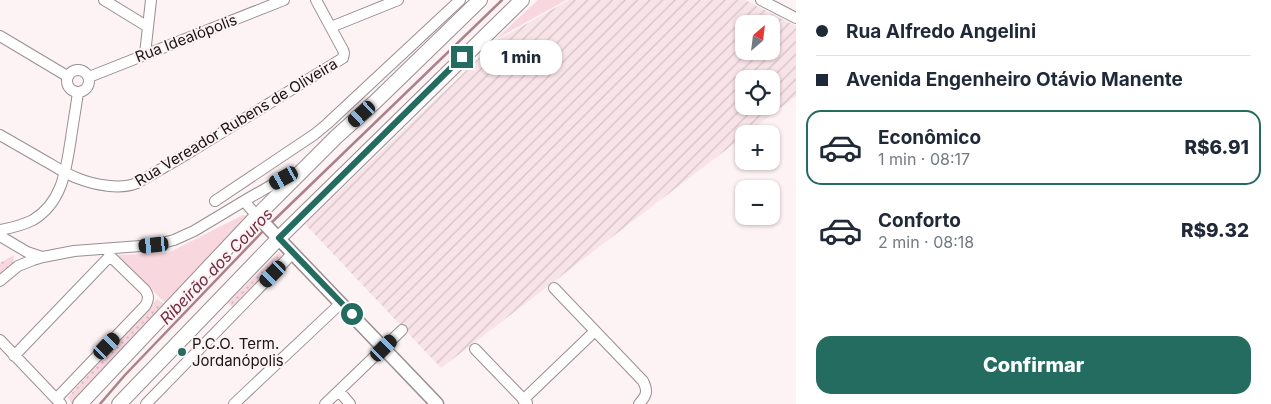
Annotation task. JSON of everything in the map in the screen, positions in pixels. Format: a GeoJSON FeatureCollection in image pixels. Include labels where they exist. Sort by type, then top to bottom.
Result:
{"type":"FeatureCollection","features":[{"type":"Feature","properties":{"kind":"main road"},"geometry":{"type":"LineString","coordinates":[[80,404],[259,218],[302,170],[480,0]]}},
{"type":"Feature","properties":{"kind":"main road"},"geometry":{"type":"LineString","coordinates":[[119,404],[276,236],[522,0]]}},
{"type":"Feature","properties":{"kind":"street"},"geometry":{"type":"LineString","coordinates":[[104,0],[148,27]]}},
{"type":"Feature","properties":{"kind":"street"},"geometry":{"type":"LineString","coordinates":[[145,54],[151,0]]}},
{"type":"Feature","properties":{"kind":"street","name":"Rua Idealópolis"},"geometry":{"type":"LineString","coordinates":[[89,77],[284,0]]}},
{"type":"Feature","properties":{"kind":"street","name":"Rua Vereador Rubens de Oliveira"},"geometry":{"type":"LineString","coordinates":[[66,173],[78,179],[95,183],[129,186],[137,183],[340,60],[344,56],[344,50],[316,0]]}},
{"type":"Feature","properties":{"kind":"street"},"geometry":{"type":"LineString","coordinates":[[331,27],[398,0]]}},
{"type":"Feature","properties":{"kind":"street"},"geometry":{"type":"LineString","coordinates":[[215,202],[315,134],[460,0]]}},
{"type":"Feature","properties":{"kind":"street"},"geometry":{"type":"LineString","coordinates":[[761,0],[796,18]]}},
{"type":"Feature","properties":{"kind":"street"},"geometry":{"type":"LineString","coordinates":[[0,36],[67,76]]}},
{"type":"Feature","properties":{"kind":"street"},"geometry":{"type":"LineString","coordinates":[[73,70],[84,71],[89,77],[88,88],[82,92],[71,90],[68,87],[67,76],[73,70]]}},
{"type":"Feature","properties":{"kind":"street"},"geometry":{"type":"LineString","coordinates":[[0,230],[27,223],[47,208],[56,196],[66,173],[78,92]]}},
{"type":"Feature","properties":{"kind":"street"},"geometry":{"type":"LineString","coordinates":[[0,134],[66,173]]}},
{"type":"Feature","properties":{"kind":"street"},"geometry":{"type":"LineString","coordinates":[[0,282],[19,266],[43,257],[74,251],[109,252],[174,240],[194,231],[284,178],[302,170]]}},
{"type":"Feature","properties":{"kind":"street"},"geometry":{"type":"LineString","coordinates":[[244,201],[437,404]]}},
{"type":"Feature","properties":{"kind":"street"},"geometry":{"type":"LineString","coordinates":[[0,236],[19,248],[43,257]]}},
{"type":"Feature","properties":{"kind":"street"},"geometry":{"type":"LineString","coordinates":[[19,248],[22,255],[19,266]]}},
{"type":"Feature","properties":{"kind":"street"},"geometry":{"type":"LineString","coordinates":[[0,340],[59,401],[145,306],[148,299],[145,290],[109,252]]}},
{"type":"Feature","properties":{"kind":"street"},"geometry":{"type":"LineString","coordinates":[[14,356],[109,252]]}},
{"type":"Feature","properties":{"kind":"street"},"geometry":{"type":"LineString","coordinates":[[147,404],[293,253]]}},
{"type":"Feature","properties":{"kind":"street"},"geometry":{"type":"LineString","coordinates":[[554,288],[643,381],[646,389],[645,396],[639,404]]}},
{"type":"Feature","properties":{"kind":"street"},"geometry":{"type":"LineString","coordinates":[[234,404],[341,303]]}},
{"type":"Feature","properties":{"kind":"street"},"geometry":{"type":"LineString","coordinates":[[325,404],[402,330]]}},
{"type":"Feature","properties":{"kind":"street"},"geometry":{"type":"LineString","coordinates":[[475,349],[525,402],[595,331]]}},
{"type":"Feature","properties":{"kind":"street"},"geometry":{"type":"LineString","coordinates":[[339,391],[350,404]]}},
{"type":"Feature","properties":{"kind":"shaded area"},"geometry":{"type":"Polygon","coordinates":[[[538,0],[566,0],[496,39],[538,0]]]}},
{"type":"Feature","properties":{"kind":"shaded area"},"geometry":{"type":"Polygon","coordinates":[[[569,0],[745,0],[774,15],[735,15],[735,60],[780,60],[780,18],[796,26],[796,96],[780,108],[780,70],[735,70],[735,115],[771,115],[758,125],[735,125],[735,143],[441,368],[305,224],[498,40],[569,0]]]}},
{"type":"Feature","properties":{"kind":"shaded area"},"geometry":{"type":"Polygon","coordinates":[[[243,215],[247,216],[247,222],[166,304],[117,255],[168,253],[243,215]]]}},
{"type":"Feature","properties":{"kind":"shaded area"},"geometry":{"type":"Polygon","coordinates":[[[279,252],[283,256],[232,307],[228,303],[279,252]]]}},
{"type":"Feature","properties":{"kind":"shaded area"},"geometry":{"type":"Polygon","coordinates":[[[14,255],[12,267],[0,276],[0,263],[14,255]]]}},
{"type":"Feature","properties":{"kind":"shaded area"},"geometry":{"type":"Polygon","coordinates":[[[157,299],[165,305],[72,404],[68,397],[157,299]]]}},
{"type":"Feature","properties":{"kind":"waterway","name":"Ribeirão dos Couros"},"geometry":{"type":"LineString","coordinates":[[269,225],[502,0]]}},
{"type":"Feature","properties":{"kind":"waterway","name":"Ribeirão dos Couros"},"geometry":{"type":"LineString","coordinates":[[100,404],[125,375],[264,230]]}},
{"type":"Feature","properties":{"kind":"place","name":"P.C.O. Term. Jordanópolis"},"geometry":{"type":"Point","coordinates":[182,352]}},
{"type":"Feature","properties":{"kind":"route"},"geometry":{"type":"LineString","coordinates":[[352,314],[279,238],[462,57]]}}]}
